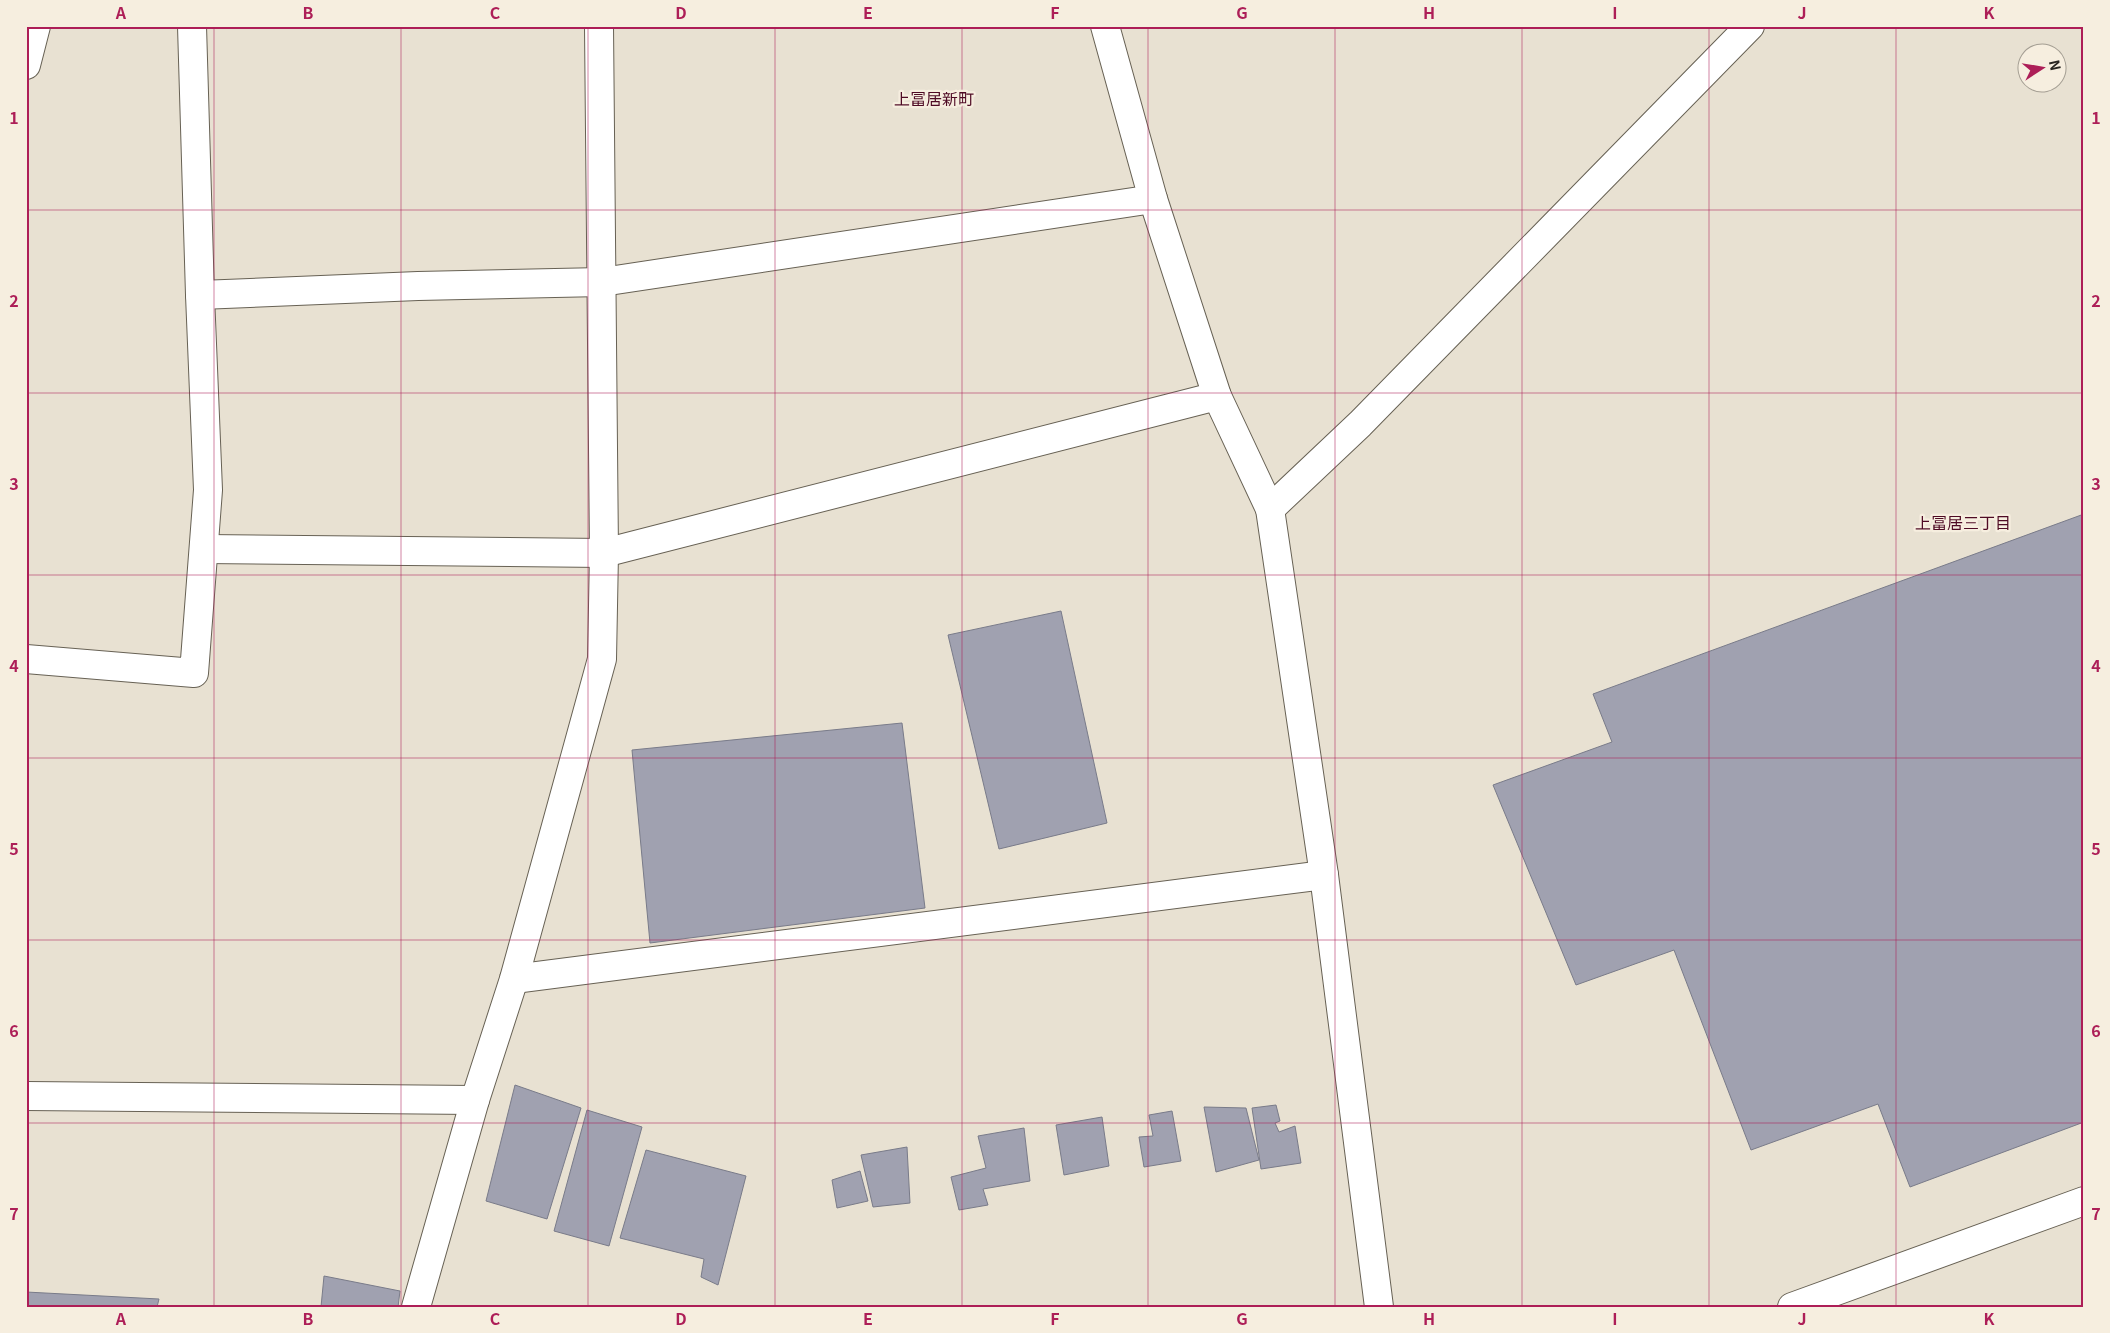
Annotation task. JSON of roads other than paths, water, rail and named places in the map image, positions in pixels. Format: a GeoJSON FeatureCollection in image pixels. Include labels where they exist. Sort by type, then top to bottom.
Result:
{"type":"FeatureCollection","features":[{"type":"Feature","properties":{"kind":"street"},"geometry":{"type":"LineString","coordinates":[[26,65],[36,26]]}},
{"type":"Feature","properties":{"kind":"street"},"geometry":{"type":"LineString","coordinates":[[26,658],[194,673],[208,490],[192,26]]}},
{"type":"Feature","properties":{"kind":"street"},"geometry":{"type":"LineString","coordinates":[[416,1307],[475,1100],[514,979],[602,659],[604,553],[599,26]]}},
{"type":"Feature","properties":{"kind":"street"},"geometry":{"type":"LineString","coordinates":[[1105,26],[1153,199],[1217,396],[1270,510],[1324,875],[1379,1307]]}},
{"type":"Feature","properties":{"kind":"street"},"geometry":{"type":"LineString","coordinates":[[1270,510],[1360,424],[1750,26]]}},
{"type":"Feature","properties":{"kind":"street"},"geometry":{"type":"LineString","coordinates":[[200,294],[602,282],[1153,199]]}},
{"type":"Feature","properties":{"kind":"street"},"geometry":{"type":"LineString","coordinates":[[204,550],[604,553],[1217,396]]}},
{"type":"Feature","properties":{"kind":"street"},"geometry":{"type":"LineString","coordinates":[[514,979],[1324,875]]}},
{"type":"Feature","properties":{"kind":"street"},"geometry":{"type":"LineString","coordinates":[[26,1096],[475,1100]]}},
{"type":"Feature","properties":{"kind":"street"},"geometry":{"type":"LineString","coordinates":[[1792,1307],[2084,1201]]}},
{"type":"Feature","properties":{"kind":"district","name":"上冨居新町"},"geometry":{"type":"Point","coordinates":[934,99]}},
{"type":"Feature","properties":{"kind":"district","name":"上冨居三丁目"},"geometry":{"type":"Point","coordinates":[1963,523]}}]}
